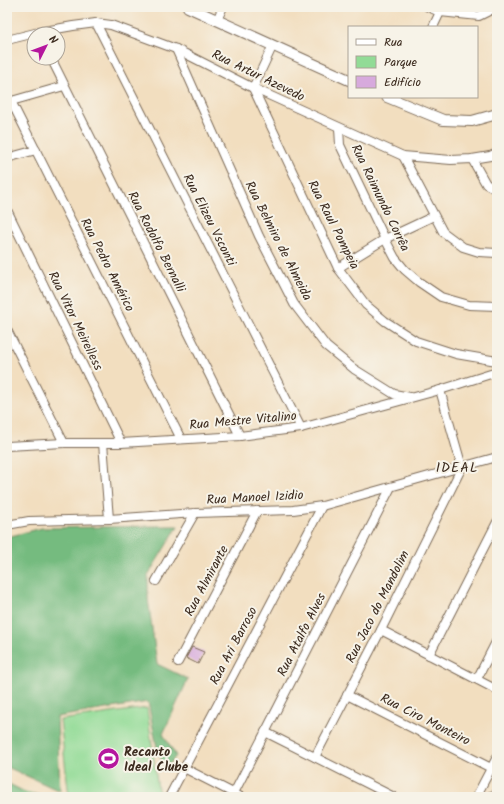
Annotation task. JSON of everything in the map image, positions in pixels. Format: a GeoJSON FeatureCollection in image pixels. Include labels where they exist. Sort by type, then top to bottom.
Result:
{"type":"FeatureCollection","features":[{"type":"Feature","properties":{"kind":"main road"},"geometry":{"type":"LineString","coordinates":[[188,7],[272,47],[348,80]]}},
{"type":"Feature","properties":{"kind":"main road"},"geometry":{"type":"LineString","coordinates":[[398,99],[443,120],[472,121],[497,114]]}},
{"type":"Feature","properties":{"kind":"street"},"geometry":{"type":"LineString","coordinates":[[217,20],[223,7]]}},
{"type":"Feature","properties":{"kind":"street"},"geometry":{"type":"LineString","coordinates":[[428,7],[479,16],[497,7]]}},
{"type":"Feature","properties":{"kind":"street"},"geometry":{"type":"LineString","coordinates":[[432,26],[441,9]]}},
{"type":"Feature","properties":{"kind":"street","name":"Rua Artur Azevedo"},"geometry":{"type":"LineString","coordinates":[[66,28],[96,23],[121,28],[176,49],[254,85],[339,128],[403,156],[451,160],[472,159],[490,156],[497,153]]}},
{"type":"Feature","properties":{"kind":"street","name":"Rua Elizeu Vsconti"},"geometry":{"type":"LineString","coordinates":[[96,23],[301,428]]}},
{"type":"Feature","properties":{"kind":"street","name":"Rua Artur Azevedo"},"geometry":{"type":"LineString","coordinates":[[7,40],[26,36]]}},
{"type":"Feature","properties":{"kind":"street"},"geometry":{"type":"LineString","coordinates":[[254,85],[272,47]]}},
{"type":"Feature","properties":{"kind":"street","name":"Rua Belmiro de Almeida"},"geometry":{"type":"LineString","coordinates":[[176,49],[259,236],[294,304],[326,346],[354,369],[394,394],[412,397]]}},
{"type":"Feature","properties":{"kind":"street","name":"Rua Rodolfo Bernalli"},"geometry":{"type":"LineString","coordinates":[[55,66],[240,436]]}},
{"type":"Feature","properties":{"kind":"street","name":"Rua Raul Pompeia"},"geometry":{"type":"LineString","coordinates":[[254,85],[338,268],[366,305],[385,321],[416,340],[456,354],[497,361]]}},
{"type":"Feature","properties":{"kind":"street"},"geometry":{"type":"LineString","coordinates":[[9,102],[64,86]]}},
{"type":"Feature","properties":{"kind":"street","name":"Rua Pedro Américo"},"geometry":{"type":"LineString","coordinates":[[9,102],[36,150],[181,439]]}},
{"type":"Feature","properties":{"kind":"street","name":"Rua Raimundo Corrêa"},"geometry":{"type":"LineString","coordinates":[[339,128],[340,145],[385,239],[395,258],[405,270],[419,282],[441,297],[468,305],[497,306]]}},
{"type":"Feature","properties":{"kind":"street"},"geometry":{"type":"LineString","coordinates":[[7,158],[36,150]]}},
{"type":"Feature","properties":{"kind":"street"},"geometry":{"type":"LineString","coordinates":[[403,156],[443,232],[463,247],[479,252],[497,253]]}},
{"type":"Feature","properties":{"kind":"street"},"geometry":{"type":"LineString","coordinates":[[472,159],[486,184],[497,190]]}},
{"type":"Feature","properties":{"kind":"street","name":"Rua Vitor Meirelless"},"geometry":{"type":"LineString","coordinates":[[7,210],[121,443]]}},
{"type":"Feature","properties":{"kind":"street"},"geometry":{"type":"LineString","coordinates":[[338,268],[385,239],[434,216]]}},
{"type":"Feature","properties":{"kind":"street"},"geometry":{"type":"LineString","coordinates":[[7,330],[64,443]]}},
{"type":"Feature","properties":{"kind":"street","name":"Rua Mestre Vitalino"},"geometry":{"type":"LineString","coordinates":[[7,446],[64,443],[121,443],[240,436],[301,428],[440,390],[497,372]]}},
{"type":"Feature","properties":{"kind":"street"},"geometry":{"type":"LineString","coordinates":[[440,390],[462,467]]}},
{"type":"Feature","properties":{"kind":"street"},"geometry":{"type":"LineString","coordinates":[[103,443],[109,519]]}},
{"type":"Feature","properties":{"kind":"street","name":"Rua Manoel Izidio"},"geometry":{"type":"LineString","coordinates":[[7,525],[29,521],[109,519],[195,513],[294,510],[322,506],[497,457]]}},
{"type":"Feature","properties":{"kind":"street","name":"Rua Jaco do Mandolim"},"geometry":{"type":"LineString","coordinates":[[315,757],[381,630],[462,467]]}},
{"type":"Feature","properties":{"kind":"street","name":"Rua Atalfo Alves"},"geometry":{"type":"LineString","coordinates":[[237,795],[265,732],[391,487]]}},
{"type":"Feature","properties":{"kind":"street","name":"Rua Ari Barroso"},"geometry":{"type":"LineString","coordinates":[[169,797],[322,506]]}},
{"type":"Feature","properties":{"kind":"street","name":"Rua Almirante"},"geometry":{"type":"LineString","coordinates":[[178,662],[257,511]]}},
{"type":"Feature","properties":{"kind":"street"},"geometry":{"type":"LineString","coordinates":[[156,580],[195,513]]}},
{"type":"Feature","properties":{"kind":"street"},"geometry":{"type":"LineString","coordinates":[[429,655],[497,522]]}},
{"type":"Feature","properties":{"kind":"street"},"geometry":{"type":"LineString","coordinates":[[485,546],[497,536]]}},
{"type":"Feature","properties":{"kind":"street"},"geometry":{"type":"LineString","coordinates":[[381,630],[497,690]]}},
{"type":"Feature","properties":{"kind":"street"},"geometry":{"type":"LineString","coordinates":[[477,679],[497,640]]}},
{"type":"Feature","properties":{"kind":"street","name":"Rua Ciro Monteiro"},"geometry":{"type":"LineString","coordinates":[[347,695],[491,768]]}},
{"type":"Feature","properties":{"kind":"street"},"geometry":{"type":"LineString","coordinates":[[265,732],[394,797]]}},
{"type":"Feature","properties":{"kind":"street"},"geometry":{"type":"LineString","coordinates":[[476,797],[497,757]]}},
{"type":"Feature","properties":{"kind":"street"},"geometry":{"type":"LineString","coordinates":[[184,768],[237,795]]}},
{"type":"Feature","properties":{"kind":"street"},"geometry":{"type":"LineString","coordinates":[[488,797],[497,794]]}},
{"type":"Feature","properties":{"kind":"green space"},"geometry":{"type":"Polygon","coordinates":[[[178,526],[148,575],[148,599],[157,664],[188,679],[163,734],[176,756],[166,768],[158,753],[148,702],[57,717],[60,791],[7,767],[7,537],[42,528],[178,526]]]}},
{"type":"Feature","properties":{"kind":"green space","name":"Recanto Ideal Clube"},"geometry":{"type":"Polygon","coordinates":[[[147,708],[159,797],[69,797],[60,720],[147,708]]]}},
{"type":"Feature","properties":{"kind":"green space"},"geometry":{"type":"Polygon","coordinates":[[[7,783],[25,792],[48,797],[7,797],[7,783]]]}},
{"type":"Feature","properties":{"kind":"building"},"geometry":{"type":"Polygon","coordinates":[[[192,647],[204,652],[198,664],[186,658],[192,647]]]}},
{"type":"Feature","properties":{"kind":"place","name":"Recanto Ideal Clube"},"geometry":{"type":"Point","coordinates":[109,759]}},
{"type":"Feature","properties":{"kind":"district","name":"IDEAL"},"geometry":{"type":"Point","coordinates":[457,468]}}]}
